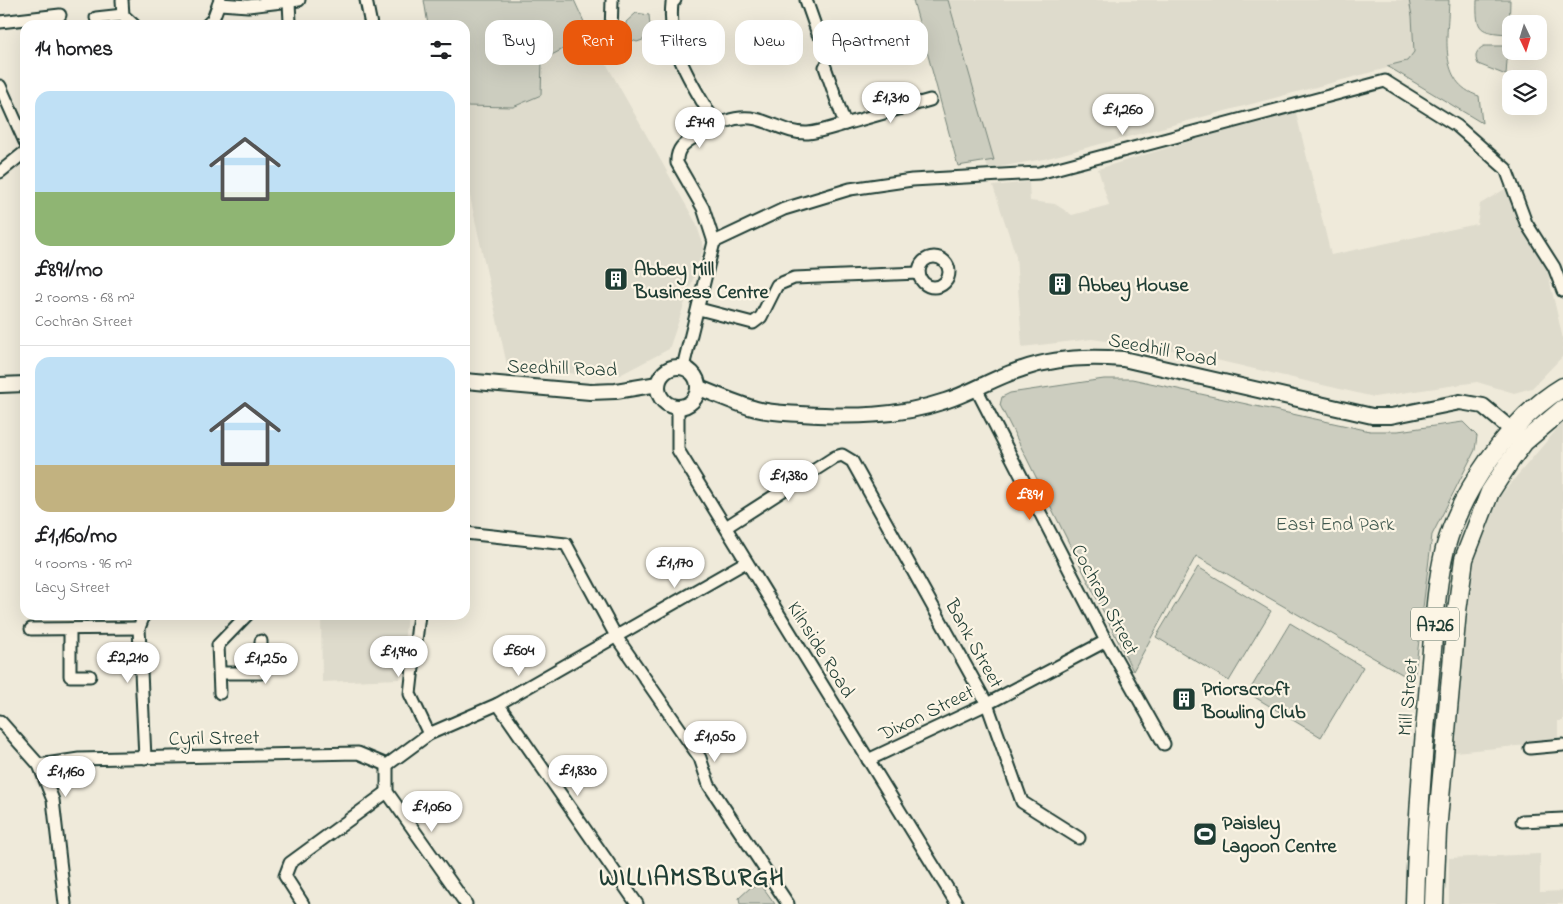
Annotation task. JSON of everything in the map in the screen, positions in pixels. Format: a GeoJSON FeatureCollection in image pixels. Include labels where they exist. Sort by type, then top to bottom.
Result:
{"type":"FeatureCollection","features":[{"type":"Feature","properties":{"kind":"main road","name":"Mill Street"},"geometry":{"type":"LineString","coordinates":[[1415,904],[1417,831],[1429,689],[1437,604],[1446,549],[1472,485],[1512,429],[1545,397],[1563,387]]}},
{"type":"Feature","properties":{"kind":"main road","name":"A726"},"geometry":{"type":"LineString","coordinates":[[1434,904],[1437,831],[1464,559],[1490,492],[1524,442],[1563,408]]}},
{"type":"Feature","properties":{"kind":"main road"},"geometry":{"type":"LineString","coordinates":[[1429,689],[1450,690]]}},
{"type":"Feature","properties":{"kind":"street"},"geometry":{"type":"LineString","coordinates":[[122,0],[123,15],[128,20]]}},
{"type":"Feature","properties":{"kind":"street"},"geometry":{"type":"LineString","coordinates":[[366,0],[370,20]]}},
{"type":"Feature","properties":{"kind":"street"},"geometry":{"type":"LineString","coordinates":[[611,20],[612,0]]}},
{"type":"Feature","properties":{"kind":"street"},"geometry":{"type":"LineString","coordinates":[[806,0],[813,20]]}},
{"type":"Feature","properties":{"kind":"street"},"geometry":{"type":"LineString","coordinates":[[212,20],[220,2],[248,6],[294,1],[290,20]]}},
{"type":"Feature","properties":{"kind":"street"},"geometry":{"type":"LineString","coordinates":[[669,1],[671,31],[678,59],[716,125]]}},
{"type":"Feature","properties":{"kind":"street"},"geometry":{"type":"LineString","coordinates":[[40,20],[60,15]]}},
{"type":"Feature","properties":{"kind":"street"},"geometry":{"type":"LineString","coordinates":[[96,18],[123,15]]}},
{"type":"Feature","properties":{"kind":"street"},"geometry":{"type":"LineString","coordinates":[[0,22],[20,21]]}},
{"type":"Feature","properties":{"kind":"street"},"geometry":{"type":"LineString","coordinates":[[825,67],[845,124]]}},
{"type":"Feature","properties":{"kind":"street"},"geometry":{"type":"LineString","coordinates":[[714,242],[784,209],[850,189],[912,180],[1039,173],[1384,81],[1457,126],[1506,169],[1526,223],[1554,267],[1563,291]]}},
{"type":"Feature","properties":{"kind":"street"},"geometry":{"type":"LineString","coordinates":[[0,86],[20,131]]}},
{"type":"Feature","properties":{"kind":"street"},"geometry":{"type":"LineString","coordinates":[[683,367],[699,309],[714,242],[703,208],[677,163],[677,156],[683,144],[716,125],[737,118],[757,119],[780,128],[808,133],[930,100]]}},
{"type":"Feature","properties":{"kind":"street"},"geometry":{"type":"LineString","coordinates":[[0,172],[20,156]]}},
{"type":"Feature","properties":{"kind":"street"},"geometry":{"type":"LineString","coordinates":[[699,309],[753,323],[761,317],[777,285],[794,278],[919,273]]}},
{"type":"Feature","properties":{"kind":"street","name":"Seedhill Road"},"geometry":{"type":"LineString","coordinates":[[699,388],[756,409],[838,416],[869,416],[910,410],[977,390],[1021,369],[1056,360],[1090,356],[1123,359],[1372,416],[1391,416],[1460,402],[1483,406],[1512,429],[1524,442]]}},
{"type":"Feature","properties":{"kind":"street"},"geometry":{"type":"LineString","coordinates":[[683,367],[696,376],[699,388],[692,402],[678,408],[662,399],[658,384],[660,378],[668,369],[683,367]]}},
{"type":"Feature","properties":{"kind":"street","name":"Seedhill Road"},"geometry":{"type":"LineString","coordinates":[[470,381],[590,392],[616,391],[658,384]]}},
{"type":"Feature","properties":{"kind":"street"},"geometry":{"type":"LineString","coordinates":[[0,385],[20,384]]}},
{"type":"Feature","properties":{"kind":"street","name":"Cochran Street"},"geometry":{"type":"LineString","coordinates":[[977,390],[1106,641],[1164,744]]}},
{"type":"Feature","properties":{"kind":"street","name":"Kilnside Road"},"geometry":{"type":"LineString","coordinates":[[678,408],[678,450],[957,904]]}},
{"type":"Feature","properties":{"kind":"street","name":"Bank Street"},"geometry":{"type":"LineString","coordinates":[[726,527],[835,457],[842,455],[852,460],[987,704],[1022,802],[1079,838]]}},
{"type":"Feature","properties":{"kind":"street"},"geometry":{"type":"LineString","coordinates":[[470,534],[566,544],[617,638],[700,758],[709,785],[788,904]]}},
{"type":"Feature","properties":{"kind":"street"},"geometry":{"type":"LineString","coordinates":[[466,904],[387,792],[387,765],[429,734],[498,704],[617,638],[746,562]]}},
{"type":"Feature","properties":{"kind":"street"},"geometry":{"type":"LineString","coordinates":[[142,620],[139,628],[145,758]]}},
{"type":"Feature","properties":{"kind":"street"},"geometry":{"type":"LineString","coordinates":[[220,693],[218,645],[242,620]]}},
{"type":"Feature","properties":{"kind":"street"},"geometry":{"type":"LineString","coordinates":[[418,620],[410,694],[429,734]]}},
{"type":"Feature","properties":{"kind":"street"},"geometry":{"type":"LineString","coordinates":[[31,629],[139,628]]}},
{"type":"Feature","properties":{"kind":"street"},"geometry":{"type":"LineString","coordinates":[[70,629],[70,676],[90,676]]}},
{"type":"Feature","properties":{"kind":"street"},"geometry":{"type":"LineString","coordinates":[[220,673],[261,673],[261,641]]}},
{"type":"Feature","properties":{"kind":"street","name":"Dixon Street"},"geometry":{"type":"LineString","coordinates":[[868,760],[987,704],[1106,641]]}},
{"type":"Feature","properties":{"kind":"street"},"geometry":{"type":"LineString","coordinates":[[498,704],[636,904]]}},
{"type":"Feature","properties":{"kind":"street"},"geometry":{"type":"LineString","coordinates":[[0,720],[39,765],[53,800],[65,904]]}},
{"type":"Feature","properties":{"kind":"street"},"geometry":{"type":"LineString","coordinates":[[1530,748],[1563,745]]}},
{"type":"Feature","properties":{"kind":"street","name":"Cyril Street"},"geometry":{"type":"LineString","coordinates":[[39,765],[79,759],[358,753],[387,765]]}},
{"type":"Feature","properties":{"kind":"street"},"geometry":{"type":"LineString","coordinates":[[303,904],[285,876],[290,863],[387,792]]}},
{"type":"Feature","properties":{"kind":"street"},"geometry":{"type":"LineString","coordinates":[[1522,821],[1563,819]]}},
{"type":"Feature","properties":{"kind":"shaded area"},"geometry":{"type":"Polygon","coordinates":[[[934,0],[1411,0],[1425,58],[1044,159],[988,169],[934,0]]]}},
{"type":"Feature","properties":{"kind":"shaded area"},"geometry":{"type":"Polygon","coordinates":[[[563,49],[563,65],[607,65],[696,223],[704,247],[669,349],[620,375],[576,374],[507,365],[470,197],[470,106],[513,107],[539,65],[553,65],[553,54],[563,49]]]}},
{"type":"Feature","properties":{"kind":"shaded area"},"geometry":{"type":"Polygon","coordinates":[[[1295,109],[1331,255],[1477,224],[1480,204],[1505,189],[1546,265],[1563,339],[1563,356],[1532,388],[1514,393],[1477,382],[1374,397],[1178,351],[1092,339],[1022,347],[1016,256],[993,186],[1029,182],[1030,201],[1055,204],[1072,215],[1109,205],[1098,169],[1295,109]]]}},
{"type":"Feature","properties":{"kind":"shaded area"},"geometry":{"type":"Polygon","coordinates":[[[1563,422],[1563,721],[1558,721],[1558,742],[1455,752],[1463,652],[1475,557],[1499,497],[1563,422]]]}},
{"type":"Feature","properties":{"kind":"shaded area"},"geometry":{"type":"Polygon","coordinates":[[[321,620],[406,620],[400,679],[322,682],[321,620]]]}},
{"type":"Feature","properties":{"kind":"shaded area"},"geometry":{"type":"Polygon","coordinates":[[[1540,854],[1540,892],[1563,891],[1563,904],[1449,904],[1449,858],[1540,854]]]}},
{"type":"Feature","properties":{"kind":"green space"},"geometry":{"type":"Polygon","coordinates":[[[424,0],[574,0],[583,20],[563,20],[563,49],[553,54],[553,20],[485,20],[485,65],[542,65],[541,95],[513,107],[470,106],[470,20],[427,20],[424,0]]]}},
{"type":"Feature","properties":{"kind":"green space"},"geometry":{"type":"Polygon","coordinates":[[[913,0],[948,0],[994,160],[958,166],[928,55],[928,20],[918,20],[913,0]]]}},
{"type":"Feature","properties":{"kind":"green space"},"geometry":{"type":"Polygon","coordinates":[[[1409,0],[1449,0],[1447,42],[1451,69],[1456,80],[1466,90],[1479,96],[1482,123],[1387,66],[1407,61],[1414,52],[1409,0]]]}},
{"type":"Feature","properties":{"kind":"green space"},"geometry":{"type":"Polygon","coordinates":[[[1477,0],[1510,0],[1510,15],[1502,15],[1502,33],[1485,31],[1481,28],[1477,18],[1477,0]]]}},
{"type":"Feature","properties":{"kind":"green space"},"geometry":{"type":"Polygon","coordinates":[[[636,13],[649,15],[649,20],[642,20],[642,40],[637,42],[632,40],[632,20],[628,20],[636,13]]]}},
{"type":"Feature","properties":{"kind":"green space"},"geometry":{"type":"Polygon","coordinates":[[[1484,46],[1502,46],[1502,60],[1507,60],[1506,70],[1502,70],[1502,73],[1478,64],[1476,54],[1484,46]]]}},
{"type":"Feature","properties":{"kind":"green space","name":"East End Park"},"geometry":{"type":"Polygon","coordinates":[[[1104,379],[1132,379],[1370,431],[1398,431],[1463,422],[1477,436],[1475,450],[1432,535],[1414,681],[1196,556],[1133,671],[1000,405],[1002,397],[1010,393],[1104,379]]]}},
{"type":"Feature","properties":{"kind":"green space"},"geometry":{"type":"Polygon","coordinates":[[[1198,567],[1271,611],[1229,681],[1156,637],[1198,567]]]}},
{"type":"Feature","properties":{"kind":"green space"},"geometry":{"type":"Polygon","coordinates":[[[1290,623],[1363,667],[1321,737],[1248,693],[1290,623]]]}},
{"type":"Feature","properties":{"kind":"green space"},"geometry":{"type":"Polygon","coordinates":[[[762,886],[775,904],[740,904],[739,898],[751,887],[762,886]]]}},
{"type":"Feature","properties":{"kind":"place","name":"Abbey Mill Business Centre"},"geometry":{"type":"Point","coordinates":[616,279]}},
{"type":"Feature","properties":{"kind":"place","name":"Abbey House"},"geometry":{"type":"Point","coordinates":[1060,284]}},
{"type":"Feature","properties":{"kind":"place","name":"Priorscroft Bowling Club"},"geometry":{"type":"Point","coordinates":[1184,699]}},
{"type":"Feature","properties":{"kind":"place","name":"Paisley Lagoon Centre"},"geometry":{"type":"Point","coordinates":[1205,834]}},
{"type":"Feature","properties":{"kind":"district","name":"WILLIAMSBURGH"},"geometry":{"type":"Point","coordinates":[692,876]}}]}
